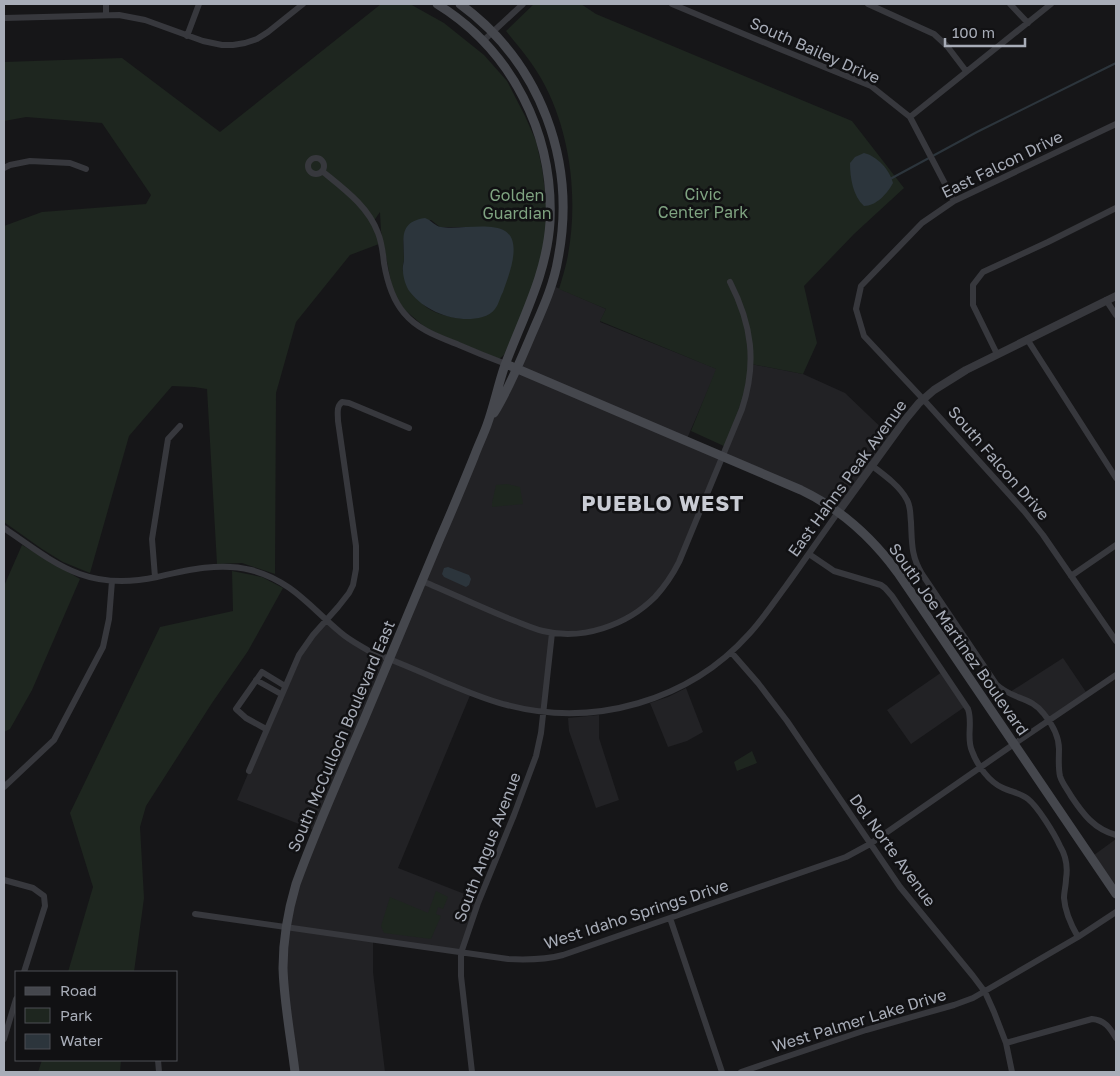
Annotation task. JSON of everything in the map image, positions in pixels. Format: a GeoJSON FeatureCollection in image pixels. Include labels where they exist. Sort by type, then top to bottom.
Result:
{"type":"FeatureCollection","features":[{"type":"Feature","properties":{"kind":"main road","name":"South McCulloch Boulevard East"},"geometry":{"type":"LineString","coordinates":[[295,1072],[283,968],[286,927],[291,902],[300,873],[488,424],[506,364],[534,296],[543,266],[549,230],[550,189],[543,146],[531,112],[504,66],[483,41],[459,19],[436,4]]}},
{"type":"Feature","properties":{"kind":"main road","name":"South McCulloch Boulevard East"},"geometry":{"type":"LineString","coordinates":[[460,4],[493,32],[511,53],[543,106],[556,143],[563,188],[563,226],[556,270],[546,301],[518,368],[488,424]]}},
{"type":"Feature","properties":{"kind":"main road","name":"South Joe Martinez Boulevard"},"geometry":{"type":"LineString","coordinates":[[506,364],[801,490],[839,511],[864,533],[889,560],[1116,894]]}},
{"type":"Feature","properties":{"kind":"street"},"geometry":{"type":"LineString","coordinates":[[106,4],[106,14]]}},
{"type":"Feature","properties":{"kind":"street"},"geometry":{"type":"LineString","coordinates":[[187,36],[199,4]]}},
{"type":"Feature","properties":{"kind":"street"},"geometry":{"type":"LineString","coordinates":[[4,18],[120,15],[145,20],[203,41],[233,45],[257,39],[303,4]]}},
{"type":"Feature","properties":{"kind":"street"},"geometry":{"type":"LineString","coordinates":[[483,41],[523,4]]}},
{"type":"Feature","properties":{"kind":"street","name":"South Bailey Drive"},"geometry":{"type":"LineString","coordinates":[[672,4],[871,86],[910,117],[954,201]]}},
{"type":"Feature","properties":{"kind":"street"},"geometry":{"type":"LineString","coordinates":[[868,4],[934,34],[948,46],[966,71]]}},
{"type":"Feature","properties":{"kind":"street"},"geometry":{"type":"LineString","coordinates":[[1010,4],[1028,23]]}},
{"type":"Feature","properties":{"kind":"street"},"geometry":{"type":"LineString","coordinates":[[910,117],[1051,4]]}},
{"type":"Feature","properties":{"kind":"street","name":"East Falcon Drive"},"geometry":{"type":"LineString","coordinates":[[856,309],[861,286],[922,224],[954,201],[1116,124]]}},
{"type":"Feature","properties":{"kind":"street"},"geometry":{"type":"LineString","coordinates":[[4,168],[30,161],[70,163],[86,169]]}},
{"type":"Feature","properties":{"kind":"street"},"geometry":{"type":"LineString","coordinates":[[322,171],[356,200],[373,222],[381,240],[390,290],[408,317],[428,332],[506,364]]}},
{"type":"Feature","properties":{"kind":"street"},"geometry":{"type":"LineString","coordinates":[[997,354],[973,305],[973,285],[983,272],[1116,208]]}},
{"type":"Feature","properties":{"kind":"street"},"geometry":{"type":"LineString","coordinates":[[422,581],[500,615],[552,633],[584,633],[606,628],[638,612],[654,598],[669,580],[679,562],[746,396],[751,364],[750,343],[741,304],[730,282]]}},
{"type":"Feature","properties":{"kind":"street","name":"East Hahns Peak Avenue"},"geometry":{"type":"LineString","coordinates":[[4,528],[48,558],[71,571],[92,578],[127,581],[204,568],[231,567],[249,570],[275,579],[290,588],[351,640],[389,659],[494,701],[543,712],[572,714],[624,707],[644,702],[690,682],[713,667],[749,635],[767,613],[896,431],[923,399],[948,380],[966,370],[1116,296]]}},
{"type":"Feature","properties":{"kind":"street"},"geometry":{"type":"LineString","coordinates":[[1106,300],[1116,315]]}},
{"type":"Feature","properties":{"kind":"street","name":"South Falcon Drive"},"geometry":{"type":"LineString","coordinates":[[856,309],[864,336],[1024,510],[1116,641]]}},
{"type":"Feature","properties":{"kind":"street"},"geometry":{"type":"LineString","coordinates":[[1027,339],[1116,478]]}},
{"type":"Feature","properties":{"kind":"street"},"geometry":{"type":"LineString","coordinates":[[249,771],[293,666],[303,648],[349,592],[354,578],[356,546],[337,412],[339,406],[342,402],[349,404],[409,428]]}},
{"type":"Feature","properties":{"kind":"street"},"geometry":{"type":"LineString","coordinates":[[155,577],[152,539],[168,439],[180,426]]}},
{"type":"Feature","properties":{"kind":"street"},"geometry":{"type":"LineString","coordinates":[[871,465],[891,481],[906,497],[910,511],[912,550],[915,562],[922,574],[996,684],[1005,692],[1036,705],[1049,721],[1060,746],[1059,769],[1063,783],[1090,821],[1100,829],[1116,835]]}},
{"type":"Feature","properties":{"kind":"street"},"geometry":{"type":"LineString","coordinates":[[1071,576],[1116,545]]}},
{"type":"Feature","properties":{"kind":"street"},"geometry":{"type":"LineString","coordinates":[[808,554],[834,571],[875,582],[888,590],[968,709],[972,752],[982,768],[997,785],[1032,802],[1060,846],[1065,858],[1067,871],[1064,894],[1065,906],[1069,920],[1078,937]]}},
{"type":"Feature","properties":{"kind":"street"},"geometry":{"type":"LineString","coordinates":[[4,787],[54,740],[103,647],[110,619],[112,581]]}},
{"type":"Feature","properties":{"kind":"street","name":"South Angus Avenue"},"geometry":{"type":"LineString","coordinates":[[472,1072],[461,976],[461,953],[478,903],[532,767],[539,744],[552,633]]}},
{"type":"Feature","properties":{"kind":"street","name":"Del Norte Avenue"},"geometry":{"type":"LineString","coordinates":[[731,652],[772,701],[900,887],[984,992],[1006,1044],[1012,1072]]}},
{"type":"Feature","properties":{"kind":"street"},"geometry":{"type":"LineString","coordinates":[[266,729],[246,718],[236,709],[262,672],[285,686]]}},
{"type":"Feature","properties":{"kind":"street","name":"West Idaho Springs Drive"},"geometry":{"type":"LineString","coordinates":[[195,914],[508,959],[533,960],[563,955],[833,862],[870,844],[1116,675]]}},
{"type":"Feature","properties":{"kind":"street"},"geometry":{"type":"LineString","coordinates":[[256,680],[282,694]]}},
{"type":"Feature","properties":{"kind":"street"},"geometry":{"type":"LineString","coordinates":[[4,880],[32,888],[44,896],[45,906],[24,971]]}},
{"type":"Feature","properties":{"kind":"street","name":"West Palmer Lake Drive"},"geometry":{"type":"LineString","coordinates":[[741,1072],[888,1023],[954,1005],[984,992],[1078,937],[1116,912]]}},
{"type":"Feature","properties":{"kind":"street"},"geometry":{"type":"LineString","coordinates":[[670,918],[722,1072]]}},
{"type":"Feature","properties":{"kind":"street"},"geometry":{"type":"LineString","coordinates":[[4,1039],[15,1002]]}},
{"type":"Feature","properties":{"kind":"street"},"geometry":{"type":"LineString","coordinates":[[1006,1044],[1084,1021],[1099,1020],[1104,1022],[1116,1038]]}},
{"type":"Feature","properties":{"kind":"shaded area"},"geometry":{"type":"Polygon","coordinates":[[[551,285],[606,309],[600,322],[717,369],[686,441],[722,456],[751,364],[803,374],[845,393],[891,437],[839,511],[722,457],[679,562],[654,598],[606,628],[552,633],[543,712],[471,693],[398,868],[480,900],[461,953],[373,940],[373,972],[385,1072],[295,1072],[286,995],[287,917],[317,831],[237,800],[293,666],[326,620],[341,633],[388,659],[551,285]]]}},
{"type":"Feature","properties":{"kind":"shaded area"},"geometry":{"type":"Polygon","coordinates":[[[1063,658],[1086,692],[1049,717],[1010,692],[1063,658]]]}},
{"type":"Feature","properties":{"kind":"shaded area"},"geometry":{"type":"Polygon","coordinates":[[[942,672],[966,706],[911,744],[887,710],[942,672]]]}},
{"type":"Feature","properties":{"kind":"shaded area"},"geometry":{"type":"Polygon","coordinates":[[[686,688],[703,732],[687,741],[668,747],[650,703],[686,688]]]}},
{"type":"Feature","properties":{"kind":"shaded area"},"geometry":{"type":"Polygon","coordinates":[[[599,715],[599,738],[619,800],[596,808],[569,731],[568,718],[599,715]]]}},
{"type":"Feature","properties":{"kind":"shaded area"},"geometry":{"type":"Polygon","coordinates":[[[1116,839],[1116,886],[1094,855],[1116,839]]]}},
{"type":"Feature","properties":{"kind":"green space","name":"Golden Guardian"},"geometry":{"type":"Polygon","coordinates":[[[381,4],[410,4],[444,23],[484,55],[507,81],[525,116],[536,141],[542,168],[548,214],[544,252],[535,286],[504,355],[499,359],[427,329],[405,310],[397,299],[392,287],[381,231],[380,212],[373,222],[379,244],[350,255],[296,322],[276,393],[275,574],[242,563],[217,564],[207,389],[172,386],[129,436],[90,573],[63,562],[4,522],[4,226],[42,212],[146,204],[151,195],[102,123],[26,117],[4,121],[4,62],[122,58],[220,132],[381,4]],[[431,220],[409,225],[404,238],[403,271],[423,304],[443,315],[466,319],[485,227],[440,227],[431,220]]]}},
{"type":"Feature","properties":{"kind":"green space","name":"Civic Center Park"},"geometry":{"type":"Polygon","coordinates":[[[534,4],[581,4],[596,14],[852,121],[904,188],[854,234],[804,286],[817,343],[803,374],[751,364],[750,374],[726,447],[691,431],[716,369],[600,321],[606,309],[559,289],[571,237],[572,191],[566,144],[552,100],[542,80],[530,61],[506,31],[534,4]]]}},
{"type":"Feature","properties":{"kind":"green space"},"geometry":{"type":"Polygon","coordinates":[[[507,484],[520,487],[523,504],[492,507],[496,485],[507,484]]]}},
{"type":"Feature","properties":{"kind":"green space"},"geometry":{"type":"Polygon","coordinates":[[[22,545],[80,579],[32,690],[10,729],[4,732],[4,586],[22,545]]]}},
{"type":"Feature","properties":{"kind":"green space"},"geometry":{"type":"Polygon","coordinates":[[[232,571],[262,577],[283,588],[248,651],[146,806],[140,827],[144,898],[134,971],[68,971],[93,887],[70,813],[160,627],[233,611],[232,571]]]}},
{"type":"Feature","properties":{"kind":"green space"},"geometry":{"type":"Polygon","coordinates":[[[752,751],[757,763],[737,771],[734,762],[752,751]]]}},
{"type":"Feature","properties":{"kind":"green space"},"geometry":{"type":"Polygon","coordinates":[[[436,891],[448,897],[443,909],[438,907],[436,914],[441,916],[431,939],[384,933],[381,926],[390,897],[428,913],[436,891]]]}},
{"type":"Feature","properties":{"kind":"green space"},"geometry":{"type":"Polygon","coordinates":[[[42,1061],[121,1061],[120,1072],[38,1072],[42,1061]]]}},
{"type":"Feature","properties":{"kind":"water"},"geometry":{"type":"Polygon","coordinates":[[[864,153],[874,157],[882,164],[889,173],[893,183],[881,199],[873,204],[864,206],[857,197],[853,186],[850,163],[855,157],[864,153]]]}},
{"type":"Feature","properties":{"kind":"water"},"geometry":{"type":"Polygon","coordinates":[[[425,218],[441,227],[448,228],[499,228],[510,236],[514,251],[511,269],[498,305],[490,314],[479,318],[467,319],[444,315],[428,308],[415,298],[409,290],[404,279],[403,270],[404,232],[410,223],[425,218]]]}},
{"type":"Feature","properties":{"kind":"water"},"geometry":{"type":"Polygon","coordinates":[[[448,567],[469,575],[471,579],[469,585],[466,587],[444,577],[442,574],[444,568],[448,567]]]}},
{"type":"Feature","properties":{"kind":"waterway"},"geometry":{"type":"LineString","coordinates":[[892,178],[977,132],[1116,63]]}},
{"type":"Feature","properties":{"kind":"district","name":"PUEBLO WEST"},"geometry":{"type":"Point","coordinates":[663,503]}}]}
